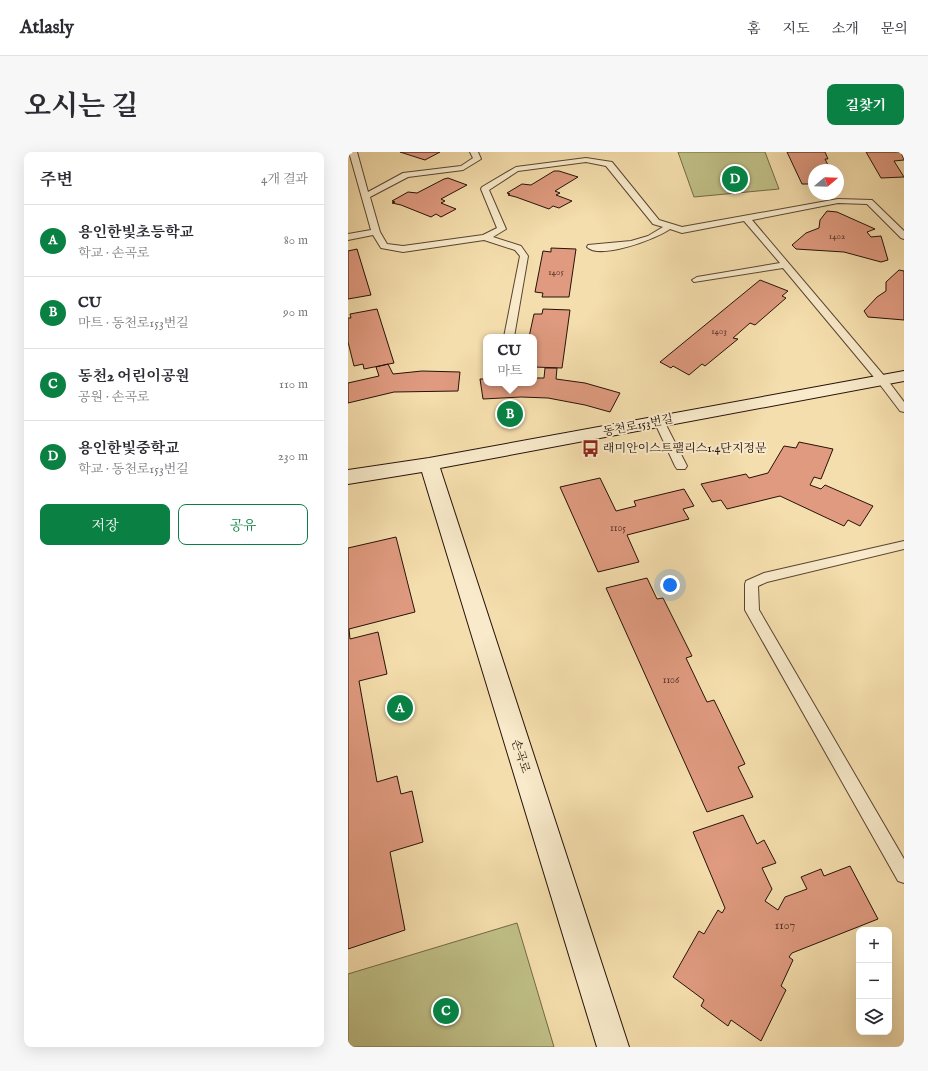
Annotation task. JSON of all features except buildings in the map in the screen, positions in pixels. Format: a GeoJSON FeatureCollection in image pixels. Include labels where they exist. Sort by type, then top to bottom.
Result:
{"type":"FeatureCollection","features":[{"type":"Feature","properties":{"kind":"street","name":"동천로153번길"},"geometry":{"type":"LineString","coordinates":[[348,477],[429,464],[904,376]]}},
{"type":"Feature","properties":{"kind":"street","name":"손곡로"},"geometry":{"type":"LineString","coordinates":[[429,464],[613,1047]]}},
{"type":"Feature","properties":{"kind":"lane"},"geometry":{"type":"LineString","coordinates":[[353,152],[376,232],[384,246],[402,249],[484,237],[502,229],[485,189],[516,169],[586,160],[609,164],[656,222],[668,227],[682,230],[838,202],[869,202],[904,236]]}},
{"type":"Feature","properties":{"kind":"lane"},"geometry":{"type":"LineString","coordinates":[[366,196],[406,175],[463,168],[477,159],[474,152]]}},
{"type":"Feature","properties":{"kind":"lane"},"geometry":{"type":"LineString","coordinates":[[528,161],[542,166]]}},
{"type":"Feature","properties":{"kind":"lane"},"geometry":{"type":"LineString","coordinates":[[407,169],[419,174]]}},
{"type":"Feature","properties":{"kind":"lane"},"geometry":{"type":"LineString","coordinates":[[747,218],[882,380],[904,410]]}},
{"type":"Feature","properties":{"kind":"lane"},"geometry":{"type":"LineString","coordinates":[[591,247],[609,248],[627,245],[659,234],[668,227]]}},
{"type":"Feature","properties":{"kind":"lane"},"geometry":{"type":"LineString","coordinates":[[348,237],[376,232]]}},
{"type":"Feature","properties":{"kind":"lane"},"geometry":{"type":"LineString","coordinates":[[484,237],[518,248],[524,256],[510,334]]}},
{"type":"Feature","properties":{"kind":"lane"},"geometry":{"type":"LineString","coordinates":[[698,280],[786,266]]}},
{"type":"Feature","properties":{"kind":"lane"},"geometry":{"type":"LineString","coordinates":[[659,421],[681,466]]}},
{"type":"Feature","properties":{"kind":"lane"},"geometry":{"type":"LineString","coordinates":[[904,545],[764,578],[751,584],[752,610],[904,875]]}},
{"type":"Feature","properties":{"kind":"green space"},"geometry":{"type":"Polygon","coordinates":[[[678,152],[765,152],[779,189],[694,197],[678,152]]]}},
{"type":"Feature","properties":{"kind":"green space"},"geometry":{"type":"Polygon","coordinates":[[[517,923],[554,1047],[348,1047],[348,974],[517,923]]]}},
{"type":"Feature","properties":{"kind":"place","name":"용인한빛중학교"},"geometry":{"type":"Point","coordinates":[735,179]}},
{"type":"Feature","properties":{"kind":"place","name":"CU"},"geometry":{"type":"Point","coordinates":[510,414]}},
{"type":"Feature","properties":{"kind":"place","name":"래미안이스트팰리스1.4단지정문"},"geometry":{"type":"Point","coordinates":[590,448]}},
{"type":"Feature","properties":{"kind":"place","name":"용인한빛초등학교"},"geometry":{"type":"Point","coordinates":[400,708]}},
{"type":"Feature","properties":{"kind":"place","name":"동천2 어린이공원"},"geometry":{"type":"Point","coordinates":[446,1011]}}]}
